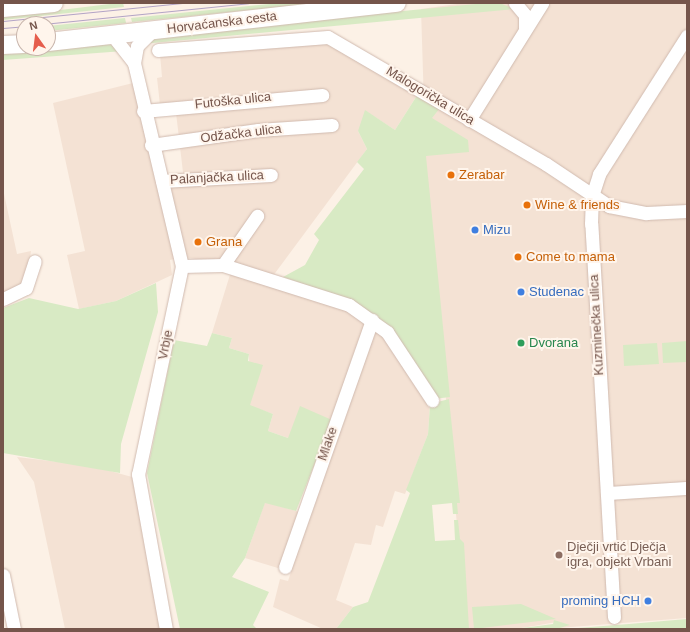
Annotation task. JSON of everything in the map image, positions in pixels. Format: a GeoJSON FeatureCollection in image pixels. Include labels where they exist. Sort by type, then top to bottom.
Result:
{"type":"FeatureCollection","features":[{"type":"Feature","properties":{"kind":"street"},"geometry":{"type":"LineString","coordinates":[[3,8],[54,3]]}},
{"type":"Feature","properties":{"kind":"street","name":"Horvaćanska cesta"},"geometry":{"type":"LineString","coordinates":[[56,41],[151,32],[397,3]]}},
{"type":"Feature","properties":{"kind":"street"},"geometry":{"type":"LineString","coordinates":[[515,3],[525,16],[525,29]]}},
{"type":"Feature","properties":{"kind":"street"},"geometry":{"type":"LineString","coordinates":[[469,120],[542,3]]}},
{"type":"Feature","properties":{"kind":"street","name":"Vrbje"},"geometry":{"type":"LineString","coordinates":[[151,32],[137,46],[134,63],[151,145],[162,181],[182,266],[138,474],[166,629]]}},
{"type":"Feature","properties":{"kind":"street","name":"Vrbje"},"geometry":{"type":"LineString","coordinates":[[113,36],[134,63]]}},
{"type":"Feature","properties":{"kind":"street","name":"Kuzminečka ulica"},"geometry":{"type":"LineString","coordinates":[[614,617],[591,224],[592,196],[599,174],[687,36]]}},
{"type":"Feature","properties":{"kind":"street","name":"Malogorička ulica"},"geometry":{"type":"LineString","coordinates":[[158,50],[328,37],[546,164],[609,206],[627,211],[687,211]]}},
{"type":"Feature","properties":{"kind":"street"},"geometry":{"type":"LineString","coordinates":[[3,46],[16,45]]}},
{"type":"Feature","properties":{"kind":"street","name":"Futoška ulica"},"geometry":{"type":"LineString","coordinates":[[143,111],[322,95]]}},
{"type":"Feature","properties":{"kind":"street","name":"Odžačka ulica"},"geometry":{"type":"LineString","coordinates":[[151,145],[258,130],[332,126]]}},
{"type":"Feature","properties":{"kind":"street","name":"Palanjačka ulica"},"geometry":{"type":"LineString","coordinates":[[162,181],[271,175]]}},
{"type":"Feature","properties":{"kind":"street"},"geometry":{"type":"LineString","coordinates":[[223,265],[257,216]]}},
{"type":"Feature","properties":{"kind":"street"},"geometry":{"type":"LineString","coordinates":[[5,299],[26,288],[35,261]]}},
{"type":"Feature","properties":{"kind":"street"},"geometry":{"type":"LineString","coordinates":[[182,266],[223,265],[337,300],[372,320],[405,355],[432,400]]}},
{"type":"Feature","properties":{"kind":"street","name":"Mlake"},"geometry":{"type":"LineString","coordinates":[[285,568],[372,320]]}},
{"type":"Feature","properties":{"kind":"street"},"geometry":{"type":"LineString","coordinates":[[607,493],[687,488]]}},
{"type":"Feature","properties":{"kind":"street"},"geometry":{"type":"LineString","coordinates":[[3,575],[14,629]]}},
{"type":"Feature","properties":{"kind":"shaded area"},"geometry":{"type":"Polygon","coordinates":[[[464,3],[687,3],[687,618],[558,628],[557,622],[516,629],[466,629],[426,169],[421,9],[464,3]]]}},
{"type":"Feature","properties":{"kind":"shaded area"},"geometry":{"type":"Polygon","coordinates":[[[324,40],[418,94],[395,130],[375,117],[358,131],[367,149],[267,284],[343,307],[380,330],[430,404],[428,434],[405,494],[395,491],[383,527],[376,525],[371,545],[355,543],[336,600],[353,607],[336,629],[323,629],[273,607],[280,579],[288,581],[291,572],[245,558],[265,502],[310,515],[321,477],[288,438],[268,431],[273,414],[250,406],[249,354],[229,348],[232,338],[212,333],[233,265],[184,257],[170,260],[172,275],[116,301],[79,309],[67,255],[85,251],[53,103],[133,83],[159,183],[184,181],[175,104],[160,105],[157,78],[162,77],[160,54],[324,40]]]}},
{"type":"Feature","properties":{"kind":"shaded area"},"geometry":{"type":"Polygon","coordinates":[[[3,189],[17,254],[31,251],[28,273],[19,286],[3,293],[3,189]]]}},
{"type":"Feature","properties":{"kind":"shaded area"},"geometry":{"type":"Polygon","coordinates":[[[17,457],[92,466],[132,477],[162,629],[65,629],[34,482],[17,457]]]}},
{"type":"Feature","properties":{"kind":"green space"},"geometry":{"type":"Polygon","coordinates":[[[118,3],[123,3],[124,7],[40,16],[16,16],[16,19],[3,20],[3,17],[118,3]]]}},
{"type":"Feature","properties":{"kind":"green space"},"geometry":{"type":"Polygon","coordinates":[[[279,3],[320,3],[132,22],[131,18],[279,3]]]}},
{"type":"Feature","properties":{"kind":"green space"},"geometry":{"type":"Polygon","coordinates":[[[476,4],[502,4],[514,9],[142,44],[151,35],[476,4]]]}},
{"type":"Feature","properties":{"kind":"green space"},"geometry":{"type":"Polygon","coordinates":[[[125,18],[126,23],[56,30],[56,25],[125,18]]]}},
{"type":"Feature","properties":{"kind":"green space"},"geometry":{"type":"Polygon","coordinates":[[[109,44],[124,51],[3,60],[3,50],[16,49],[16,56],[56,56],[56,47],[109,44]]]}},
{"type":"Feature","properties":{"kind":"green space"},"geometry":{"type":"Polygon","coordinates":[[[418,94],[440,108],[432,118],[468,140],[469,152],[426,156],[450,397],[434,399],[426,384],[349,300],[283,277],[305,265],[319,240],[314,234],[364,169],[357,162],[367,149],[358,131],[365,110],[395,130],[418,94]]]}},
{"type":"Feature","properties":{"kind":"green space"},"geometry":{"type":"Polygon","coordinates":[[[156,283],[158,312],[121,444],[120,473],[3,453],[3,308],[29,298],[78,309],[116,301],[156,283]]]}},
{"type":"Feature","properties":{"kind":"green space"},"geometry":{"type":"Polygon","coordinates":[[[212,333],[232,338],[229,348],[249,354],[248,361],[263,365],[250,405],[273,414],[268,431],[288,438],[300,406],[332,420],[296,511],[265,503],[245,558],[232,577],[269,592],[253,625],[257,629],[180,629],[147,473],[174,340],[207,346],[212,333]]]}},
{"type":"Feature","properties":{"kind":"green space"},"geometry":{"type":"Polygon","coordinates":[[[687,341],[687,362],[663,363],[662,343],[687,341]]]}},
{"type":"Feature","properties":{"kind":"green space"},"geometry":{"type":"Polygon","coordinates":[[[657,343],[659,364],[624,366],[623,345],[657,343]]]}},
{"type":"Feature","properties":{"kind":"green space"},"geometry":{"type":"Polygon","coordinates":[[[449,399],[460,503],[457,503],[458,514],[453,514],[452,503],[432,505],[435,541],[455,540],[454,520],[458,520],[460,539],[464,543],[469,629],[336,629],[353,607],[368,602],[410,493],[406,490],[428,434],[430,404],[449,399]]]}},
{"type":"Feature","properties":{"kind":"green space"},"geometry":{"type":"Polygon","coordinates":[[[521,604],[556,619],[474,629],[472,607],[521,604]]]}},
{"type":"Feature","properties":{"kind":"green space"},"geometry":{"type":"Polygon","coordinates":[[[687,619],[687,629],[578,628],[629,624],[687,619]]]}},
{"type":"Feature","properties":{"kind":"green space"},"geometry":{"type":"Polygon","coordinates":[[[554,620],[570,625],[556,629],[515,629],[553,624],[554,620]]]}},
{"type":"Feature","properties":{"kind":"tram line"},"geometry":{"type":"LineString","coordinates":[[3,21],[182,3]]}},
{"type":"Feature","properties":{"kind":"tram line"},"geometry":{"type":"LineString","coordinates":[[56,23],[248,3]]}},
{"type":"Feature","properties":{"kind":"tram line"},"geometry":{"type":"LineString","coordinates":[[3,28],[16,27]]}},
{"type":"Feature","properties":{"kind":"place","name":"Zerabar"},"geometry":{"type":"Point","coordinates":[451,175]}},
{"type":"Feature","properties":{"kind":"place","name":"Wine & friends"},"geometry":{"type":"Point","coordinates":[527,205]}},
{"type":"Feature","properties":{"kind":"place","name":"Mizu"},"geometry":{"type":"Point","coordinates":[475,230]}},
{"type":"Feature","properties":{"kind":"place","name":"Grana"},"geometry":{"type":"Point","coordinates":[198,242]}},
{"type":"Feature","properties":{"kind":"place","name":"Come to mama"},"geometry":{"type":"Point","coordinates":[518,257]}},
{"type":"Feature","properties":{"kind":"place","name":"Studenac"},"geometry":{"type":"Point","coordinates":[521,292]}},
{"type":"Feature","properties":{"kind":"place","name":"Dvorana"},"geometry":{"type":"Point","coordinates":[521,343]}},
{"type":"Feature","properties":{"kind":"place","name":"Dječji vrtić Dječja igra, objekt Vrbani"},"geometry":{"type":"Point","coordinates":[559,555]}},
{"type":"Feature","properties":{"kind":"place","name":"proming HCH"},"geometry":{"type":"Point","coordinates":[648,601]}}]}
